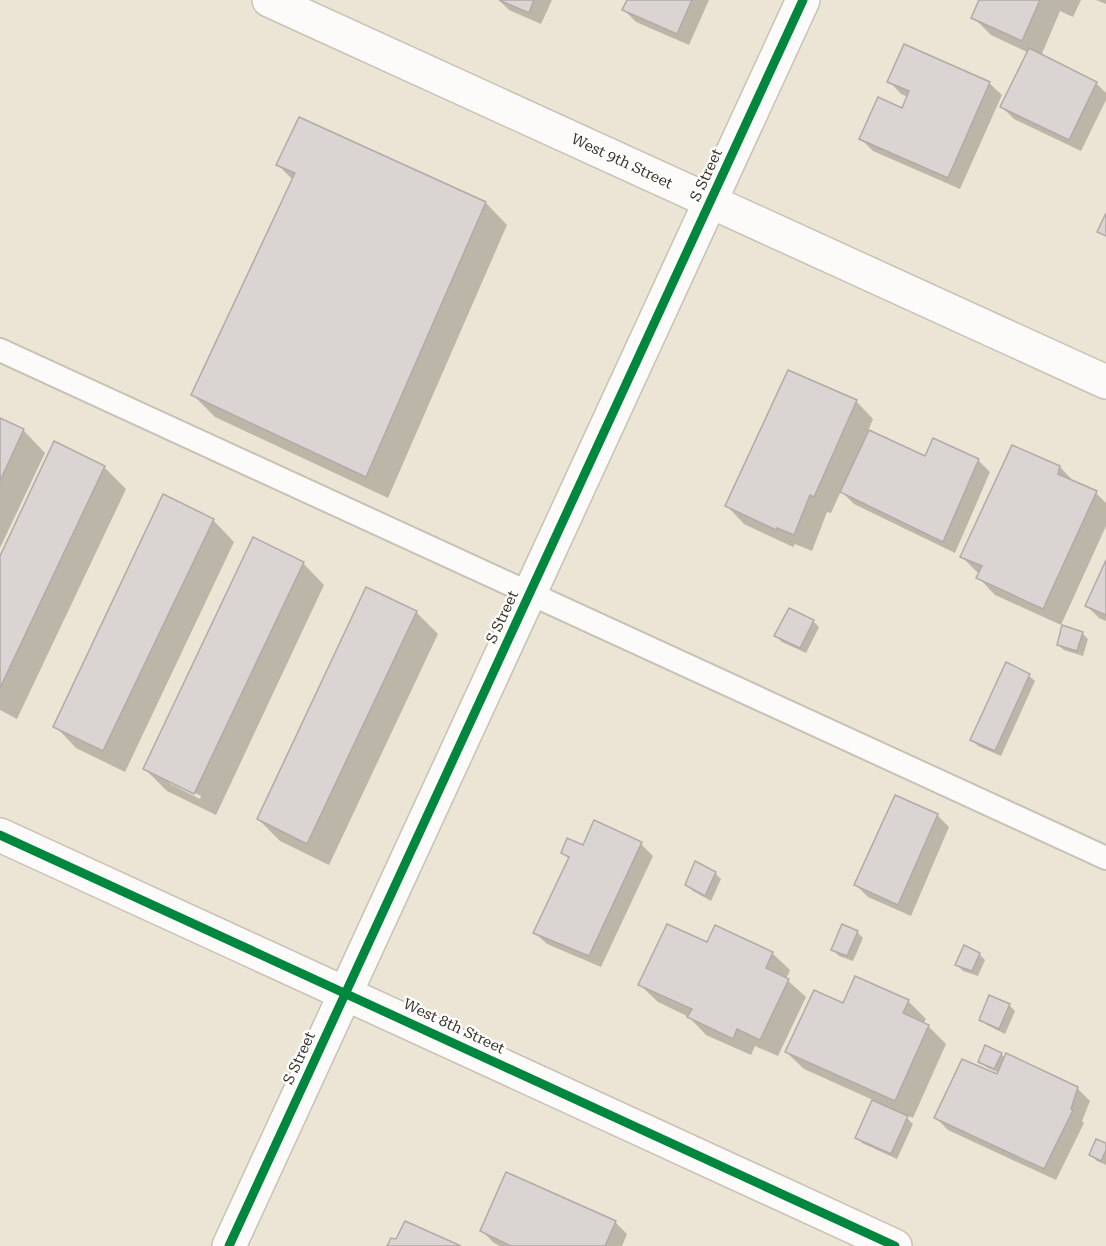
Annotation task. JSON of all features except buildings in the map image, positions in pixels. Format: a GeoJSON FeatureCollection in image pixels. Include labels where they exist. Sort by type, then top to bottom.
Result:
{"type":"FeatureCollection","features":[{"type":"Feature","properties":{"kind":"street","name":"West 9th Street"},"geometry":{"type":"LineString","coordinates":[[269,0],[1106,382]]}},
{"type":"Feature","properties":{"kind":"street","name":"S Street"},"geometry":{"type":"LineString","coordinates":[[229,1246],[803,0]]}},
{"type":"Feature","properties":{"kind":"street","name":"West 8th Street"},"geometry":{"type":"LineString","coordinates":[[0,835],[895,1246]]}},
{"type":"Feature","properties":{"kind":"lane"},"geometry":{"type":"LineString","coordinates":[[0,350],[1106,858]]}},
{"type":"Feature","properties":{"kind":"cycle path"},"geometry":{"type":"LineString","coordinates":[[229,1246],[803,0]]}},
{"type":"Feature","properties":{"kind":"cycle path"},"geometry":{"type":"LineString","coordinates":[[0,835],[895,1246]]}}]}
